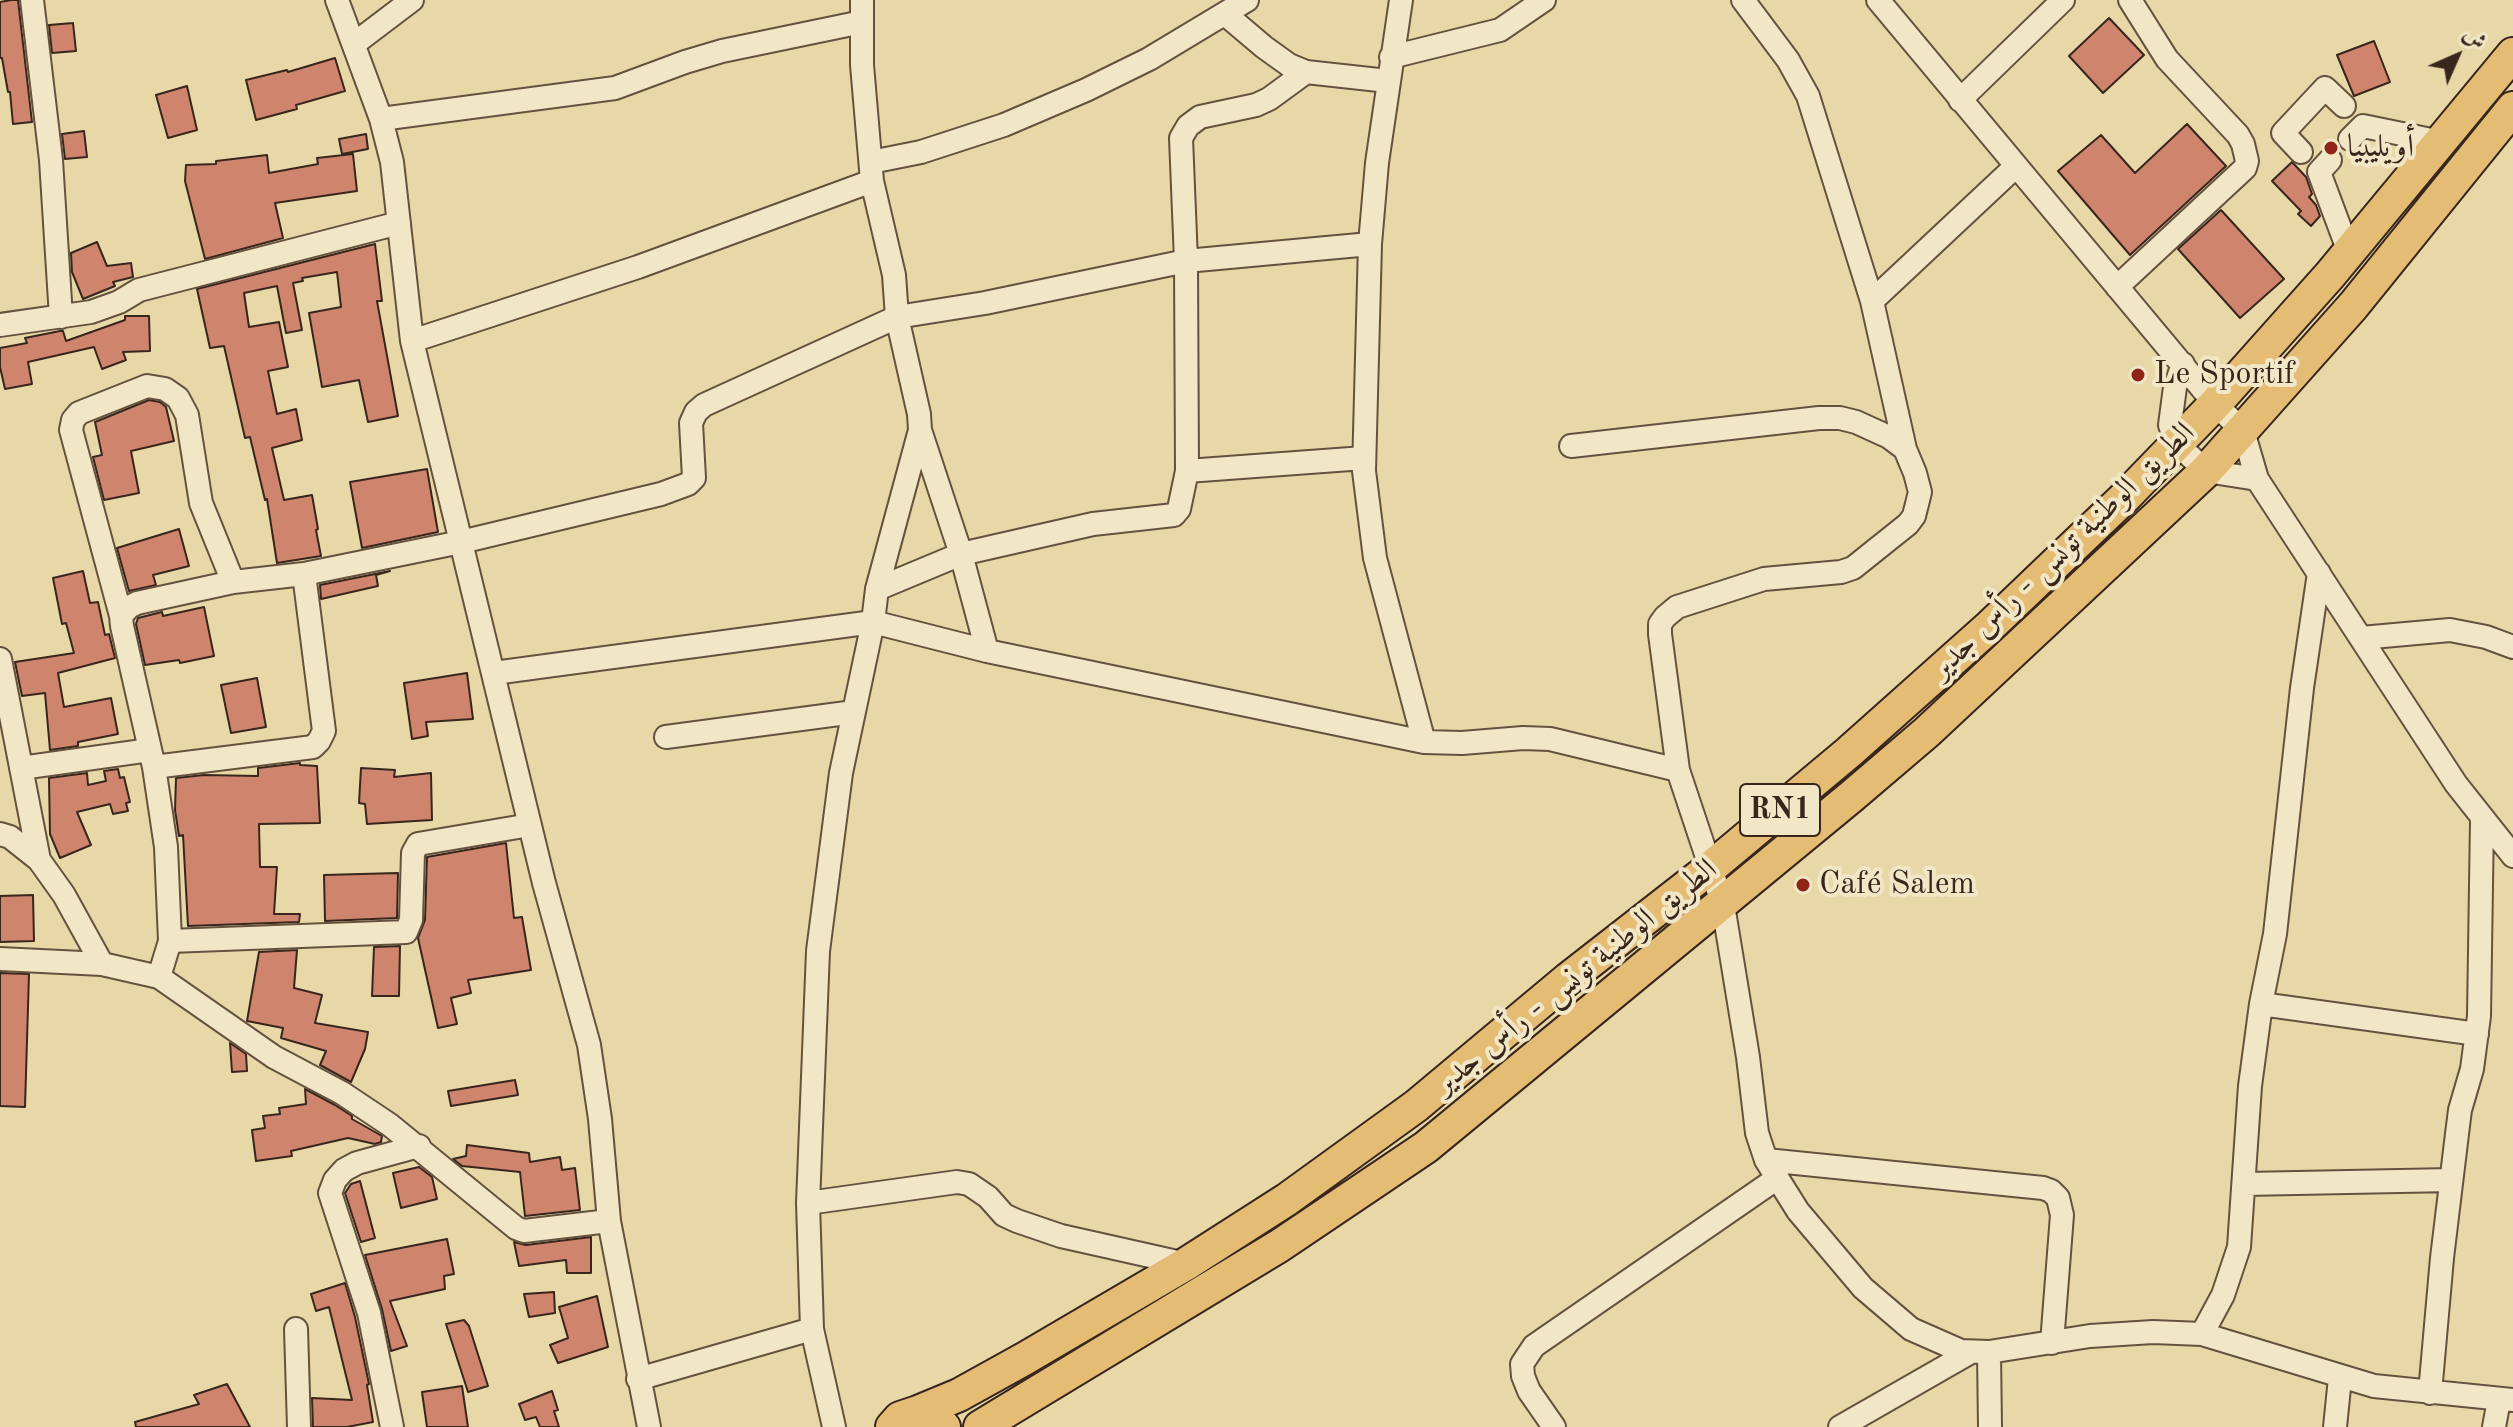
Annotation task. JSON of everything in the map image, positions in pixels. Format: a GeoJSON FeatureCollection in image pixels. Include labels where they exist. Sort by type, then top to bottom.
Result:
{"type":"FeatureCollection","features":[{"type":"Feature","properties":{"kind":"highway","name":"الطريق الوطنية تونس - رأس جدير"},"geometry":{"type":"LineString","coordinates":[[918,1422],[959,1395],[1186,1264],[1286,1200],[1416,1106],[1849,752],[1988,628],[2125,497],[2215,404],[2349,252],[2513,54]]}},
{"type":"Feature","properties":{"kind":"highway","name":"الطريق الوطنية تونس - رأس جدير"},"geometry":{"type":"LineString","coordinates":[[980,1427],[1279,1246],[1426,1147],[1723,905],[1927,732],[2206,471],[2353,306],[2513,108]]}},
{"type":"Feature","properties":{"kind":"street"},"geometry":{"type":"LineString","coordinates":[[32,0],[51,160],[61,317]]}},
{"type":"Feature","properties":{"kind":"street"},"geometry":{"type":"LineString","coordinates":[[337,0],[381,119],[392,162],[412,341],[530,825],[589,1045],[600,1119],[609,1221],[649,1427]]}},
{"type":"Feature","properties":{"kind":"street"},"geometry":{"type":"LineString","coordinates":[[354,44],[412,0]]}},
{"type":"Feature","properties":{"kind":"street"},"geometry":{"type":"LineString","coordinates":[[412,341],[638,267],[872,171],[1004,125],[1149,59],[1247,0]]}},
{"type":"Feature","properties":{"kind":"street"},"geometry":{"type":"LineString","coordinates":[[1401,0],[1391,57],[1370,244],[1364,458],[1375,558],[1424,742]]}},
{"type":"Feature","properties":{"kind":"street"},"geometry":{"type":"LineString","coordinates":[[1391,57],[1500,30],[1544,0]]}},
{"type":"Feature","properties":{"kind":"street"},"geometry":{"type":"LineString","coordinates":[[1743,0],[1788,60],[1808,96],[1872,301],[1905,449],[1920,492],[1914,516],[1908,524],[1853,568],[1740,586],[1677,607],[1660,624],[1678,770],[1723,905],[1757,1133],[1771,1170],[1833,1254],[1885,1309],[1911,1329],[1961,1351],[1980,1352],[2090,1336],[2153,1332],[2202,1334],[2374,1386],[2506,1400],[2494,1427]]}},
{"type":"Feature","properties":{"kind":"street"},"geometry":{"type":"LineString","coordinates":[[1878,0],[2215,404],[2243,431],[2257,479],[2482,820],[2513,856]]}},
{"type":"Feature","properties":{"kind":"street"},"geometry":{"type":"LineString","coordinates":[[1960,100],[2063,0]]}},
{"type":"Feature","properties":{"kind":"street"},"geometry":{"type":"LineString","coordinates":[[2117,287],[2245,168],[2247,161],[2238,135],[2167,59],[2130,0]]}},
{"type":"Feature","properties":{"kind":"street"},"geometry":{"type":"LineString","coordinates":[[381,119],[615,88],[685,62],[862,11],[862,65],[872,171],[894,275],[897,317],[920,430],[961,554],[987,651]]}},
{"type":"Feature","properties":{"kind":"street"},"geometry":{"type":"LineString","coordinates":[[1225,14],[1289,65],[1306,72],[1388,81]]}},
{"type":"Feature","properties":{"kind":"street"},"geometry":{"type":"LineString","coordinates":[[877,589],[961,554],[1093,524],[1174,515],[1179,509],[1187,471],[1186,261],[1181,138],[1188,126],[1200,117],[1256,105],[1306,72]]}},
{"type":"Feature","properties":{"kind":"street"},"geometry":{"type":"LineString","coordinates":[[2349,252],[2324,166],[2306,147],[2283,133],[2325,88],[2337,113],[2357,132],[2441,142]]}},
{"type":"Feature","properties":{"kind":"street"},"geometry":{"type":"LineString","coordinates":[[1872,301],[2015,167]]}},
{"type":"Feature","properties":{"kind":"street"},"geometry":{"type":"LineString","coordinates":[[0,325],[91,312],[119,302],[139,290],[399,223]]}},
{"type":"Feature","properties":{"kind":"street"},"geometry":{"type":"LineString","coordinates":[[121,616],[137,603],[233,582],[304,574],[461,542],[661,494],[688,484],[694,478],[691,423],[704,405],[897,317],[985,303],[1186,261],[1370,244]]}},
{"type":"Feature","properties":{"kind":"street"},"geometry":{"type":"LineString","coordinates":[[2183,364],[2175,387],[2170,425],[2176,443],[2206,471],[2257,479]]}},
{"type":"Feature","properties":{"kind":"street"},"geometry":{"type":"LineString","coordinates":[[159,977],[170,941],[166,847],[152,759],[121,616],[71,430],[73,420],[79,413],[147,386],[165,389],[178,398],[187,415],[201,503],[233,582]]}},
{"type":"Feature","properties":{"kind":"street"},"geometry":{"type":"LineString","coordinates":[[1571,446],[1819,418],[1856,422],[1905,449]]}},
{"type":"Feature","properties":{"kind":"street"},"geometry":{"type":"LineString","coordinates":[[834,1427],[812,1329],[808,1203],[818,951],[841,773],[873,622],[877,589],[920,430]]}},
{"type":"Feature","properties":{"kind":"street"},"geometry":{"type":"LineString","coordinates":[[1187,471],[1364,458]]}},
{"type":"Feature","properties":{"kind":"street"},"geometry":{"type":"LineString","coordinates":[[2202,1334],[2232,1273],[2239,1247],[2250,1086],[2261,1004],[2275,934],[2302,688],[2319,573]]}},
{"type":"Feature","properties":{"kind":"street"},"geometry":{"type":"LineString","coordinates":[[21,768],[313,747],[324,731],[304,574]]}},
{"type":"Feature","properties":{"kind":"street"},"geometry":{"type":"LineString","coordinates":[[494,673],[873,622],[987,651],[1424,742],[1550,739],[1678,770]]}},
{"type":"Feature","properties":{"kind":"street"},"geometry":{"type":"LineString","coordinates":[[2361,638],[2450,630],[2486,637],[2513,647]]}},
{"type":"Feature","properties":{"kind":"street"},"geometry":{"type":"LineString","coordinates":[[0,659],[39,860]]}},
{"type":"Feature","properties":{"kind":"street"},"geometry":{"type":"LineString","coordinates":[[666,737],[854,712]]}},
{"type":"Feature","properties":{"kind":"street"},"geometry":{"type":"LineString","coordinates":[[2430,1393],[2460,1110],[2472,1069],[2479,1016],[2482,820]]}},
{"type":"Feature","properties":{"kind":"street"},"geometry":{"type":"LineString","coordinates":[[170,941],[406,932],[411,920],[413,853],[418,844],[530,825]]}},
{"type":"Feature","properties":{"kind":"street"},"geometry":{"type":"LineString","coordinates":[[0,834],[10,837],[39,860],[64,895],[102,964]]}},
{"type":"Feature","properties":{"kind":"street"},"geometry":{"type":"LineString","coordinates":[[0,959],[102,964],[159,977],[274,1057],[342,1093],[419,1146],[516,1228],[524,1231],[609,1221]]}},
{"type":"Feature","properties":{"kind":"street"},"geometry":{"type":"LineString","coordinates":[[2261,1004],[2477,1034]]}},
{"type":"Feature","properties":{"kind":"street"},"geometry":{"type":"LineString","coordinates":[[392,1427],[369,1313],[330,1193],[335,1180],[344,1170],[357,1163],[419,1146]]}},
{"type":"Feature","properties":{"kind":"street"},"geometry":{"type":"LineString","coordinates":[[1554,1427],[1529,1391],[1523,1376],[1522,1364],[1534,1346],[1771,1170],[2051,1191],[2058,1198],[2062,1215],[2052,1343]]}},
{"type":"Feature","properties":{"kind":"street"},"geometry":{"type":"LineString","coordinates":[[2245,1184],[2451,1180]]}},
{"type":"Feature","properties":{"kind":"street"},"geometry":{"type":"LineString","coordinates":[[808,1203],[957,1182],[969,1184],[988,1197],[1004,1215],[1017,1221],[1061,1236],[1186,1264]]}},
{"type":"Feature","properties":{"kind":"street"},"geometry":{"type":"LineString","coordinates":[[296,1329],[299,1427]]}},
{"type":"Feature","properties":{"kind":"street"},"geometry":{"type":"LineString","coordinates":[[638,1379],[812,1329]]}},
{"type":"Feature","properties":{"kind":"street"},"geometry":{"type":"LineString","coordinates":[[1840,1427],[1980,1352]]}},
{"type":"Feature","properties":{"kind":"street"},"geometry":{"type":"LineString","coordinates":[[1980,1352],[1990,1427]]}},
{"type":"Feature","properties":{"kind":"street"},"geometry":{"type":"LineString","coordinates":[[2335,1427],[2340,1378]]}},
{"type":"Feature","properties":{"kind":"building"},"geometry":{"type":"Polygon","coordinates":[[[18,0],[32,122],[13,124],[10,92],[0,58],[0,2],[18,0]]]}},
{"type":"Feature","properties":{"kind":"building"},"geometry":{"type":"Polygon","coordinates":[[[2109,18],[2144,55],[2103,93],[2069,56],[2109,18]]]}},
{"type":"Feature","properties":{"kind":"building"},"geometry":{"type":"Polygon","coordinates":[[[73,23],[76,51],[52,53],[49,25],[73,23]]]}},
{"type":"Feature","properties":{"kind":"building"},"geometry":{"type":"Polygon","coordinates":[[[2374,41],[2390,82],[2354,96],[2337,55],[2374,41]]]}},
{"type":"Feature","properties":{"kind":"building"},"geometry":{"type":"Polygon","coordinates":[[[335,58],[345,91],[256,120],[246,80],[335,58]]]}},
{"type":"Feature","properties":{"kind":"building"},"geometry":{"type":"Polygon","coordinates":[[[187,86],[197,130],[168,138],[156,95],[187,86]]]}},
{"type":"Feature","properties":{"kind":"building"},"geometry":{"type":"Polygon","coordinates":[[[2187,124],[2226,166],[2130,255],[2058,171],[2101,135],[2135,173],[2187,124]]]}},
{"type":"Feature","properties":{"kind":"building"},"geometry":{"type":"Polygon","coordinates":[[[84,131],[87,157],[65,159],[62,134],[84,131]]]}},
{"type":"Feature","properties":{"kind":"building"},"geometry":{"type":"Polygon","coordinates":[[[366,134],[368,149],[342,154],[339,139],[366,134]]]}},
{"type":"Feature","properties":{"kind":"building"},"geometry":{"type":"Polygon","coordinates":[[[353,154],[357,191],[275,203],[283,238],[205,259],[185,181],[186,165],[216,164],[216,161],[267,155],[269,173],[318,164],[317,158],[353,154]]]}},
{"type":"Feature","properties":{"kind":"building"},"geometry":{"type":"Polygon","coordinates":[[[2292,162],[2306,177],[2312,194],[2309,197],[2320,216],[2311,226],[2272,181],[2292,162]]]}},
{"type":"Feature","properties":{"kind":"building"},"geometry":{"type":"Polygon","coordinates":[[[2221,210],[2284,279],[2240,318],[2178,249],[2221,210]]]}},
{"type":"Feature","properties":{"kind":"building"},"geometry":{"type":"Polygon","coordinates":[[[97,242],[107,266],[131,263],[133,277],[113,282],[115,286],[83,299],[72,272],[71,253],[97,242]]]}},
{"type":"Feature","properties":{"kind":"building"},"geometry":{"type":"Polygon","coordinates":[[[375,244],[382,301],[377,301],[398,416],[368,422],[359,380],[322,387],[309,313],[341,307],[337,272],[302,278],[303,281],[293,283],[302,330],[286,333],[277,286],[244,293],[249,327],[279,322],[288,367],[268,371],[277,414],[296,409],[302,440],[272,448],[284,500],[312,495],[318,529],[321,556],[277,563],[267,499],[250,437],[245,438],[224,346],[210,348],[197,289],[375,244]]]}},
{"type":"Feature","properties":{"kind":"building"},"geometry":{"type":"Polygon","coordinates":[[[125,316],[149,316],[150,351],[123,352],[126,360],[102,369],[94,347],[28,362],[32,384],[5,389],[0,348],[27,343],[25,338],[60,331],[63,331],[66,341],[125,320],[125,316]]]}},
{"type":"Feature","properties":{"kind":"building"},"geometry":{"type":"Polygon","coordinates":[[[149,400],[166,407],[174,441],[131,451],[139,493],[104,500],[93,457],[102,455],[95,422],[149,400]]]}},
{"type":"Feature","properties":{"kind":"building"},"geometry":{"type":"Polygon","coordinates":[[[427,469],[438,532],[362,548],[350,482],[427,469]]]}},
{"type":"Feature","properties":{"kind":"building"},"geometry":{"type":"Polygon","coordinates":[[[179,529],[189,566],[153,575],[156,585],[129,591],[117,548],[179,529]]]}},
{"type":"Feature","properties":{"kind":"building"},"geometry":{"type":"Polygon","coordinates":[[[83,571],[90,603],[98,602],[105,635],[109,634],[115,658],[58,673],[64,707],[111,698],[118,734],[78,742],[78,746],[50,750],[45,693],[22,696],[15,662],[74,653],[66,623],[62,624],[53,578],[83,571]]]}},
{"type":"Feature","properties":{"kind":"building"},"geometry":{"type":"Polygon","coordinates":[[[390,571],[376,575],[378,586],[321,599],[320,585],[390,571]]]}},
{"type":"Feature","properties":{"kind":"building"},"geometry":{"type":"Polygon","coordinates":[[[204,607],[214,656],[180,663],[179,660],[145,665],[136,624],[138,618],[204,607]]]}},
{"type":"Feature","properties":{"kind":"building"},"geometry":{"type":"Polygon","coordinates":[[[467,673],[473,719],[426,722],[428,736],[412,739],[404,683],[467,673]]]}},
{"type":"Feature","properties":{"kind":"building"},"geometry":{"type":"Polygon","coordinates":[[[257,678],[266,727],[231,733],[221,685],[257,678]]]}},
{"type":"Feature","properties":{"kind":"building"},"geometry":{"type":"Polygon","coordinates":[[[300,763],[317,766],[320,823],[259,824],[260,867],[277,867],[274,914],[300,914],[299,922],[188,926],[183,835],[179,836],[175,810],[176,778],[258,776],[258,768],[300,763]]]}},
{"type":"Feature","properties":{"kind":"building"},"geometry":{"type":"Polygon","coordinates":[[[361,768],[395,770],[394,777],[431,773],[432,820],[367,824],[365,804],[359,803],[361,768]]]}},
{"type":"Feature","properties":{"kind":"building"},"geometry":{"type":"Polygon","coordinates":[[[118,769],[120,778],[124,777],[130,802],[126,803],[128,811],[113,814],[110,804],[77,812],[91,845],[60,858],[50,834],[49,778],[87,773],[88,785],[106,781],[104,771],[118,769]]]}},
{"type":"Feature","properties":{"kind":"building"},"geometry":{"type":"Polygon","coordinates":[[[506,843],[514,918],[522,917],[531,970],[468,980],[471,993],[451,998],[457,1024],[438,1028],[418,938],[425,920],[427,857],[506,843]]]}},
{"type":"Feature","properties":{"kind":"building"},"geometry":{"type":"Polygon","coordinates":[[[398,873],[397,918],[325,921],[324,875],[398,873]]]}},
{"type":"Feature","properties":{"kind":"building"},"geometry":{"type":"Polygon","coordinates":[[[33,895],[34,941],[0,942],[0,896],[33,895]]]}},
{"type":"Feature","properties":{"kind":"building"},"geometry":{"type":"Polygon","coordinates":[[[400,946],[399,996],[372,996],[374,947],[400,946]]]}},
{"type":"Feature","properties":{"kind":"building"},"geometry":{"type":"Polygon","coordinates":[[[297,950],[294,988],[322,995],[315,1023],[368,1032],[365,1049],[351,1082],[320,1065],[326,1051],[281,1038],[283,1028],[247,1021],[259,952],[297,950]]]}},
{"type":"Feature","properties":{"kind":"building"},"geometry":{"type":"Polygon","coordinates":[[[0,973],[29,974],[25,1107],[0,1106],[0,973]]]}},
{"type":"Feature","properties":{"kind":"building"},"geometry":{"type":"Polygon","coordinates":[[[230,1043],[246,1054],[247,1071],[232,1072],[230,1043]]]}},
{"type":"Feature","properties":{"kind":"building"},"geometry":{"type":"Polygon","coordinates":[[[515,1080],[518,1095],[451,1106],[448,1091],[515,1080]]]}},
{"type":"Feature","properties":{"kind":"building"},"geometry":{"type":"Polygon","coordinates":[[[305,1089],[382,1136],[381,1142],[375,1144],[348,1138],[291,1151],[292,1156],[256,1161],[252,1130],[265,1128],[263,1116],[280,1114],[279,1108],[306,1104],[305,1089]]]}},
{"type":"Feature","properties":{"kind":"building"},"geometry":{"type":"Polygon","coordinates":[[[467,1145],[529,1153],[530,1162],[560,1157],[562,1170],[575,1168],[580,1210],[525,1216],[520,1172],[462,1166],[453,1159],[466,1156],[467,1145]]]}},
{"type":"Feature","properties":{"kind":"building"},"geometry":{"type":"Polygon","coordinates":[[[419,1167],[432,1177],[437,1199],[401,1208],[393,1173],[419,1167]]]}},
{"type":"Feature","properties":{"kind":"building"},"geometry":{"type":"Polygon","coordinates":[[[360,1181],[375,1238],[361,1242],[345,1193],[351,1184],[360,1181]]]}},
{"type":"Feature","properties":{"kind":"building"},"geometry":{"type":"Polygon","coordinates":[[[591,1237],[591,1273],[567,1273],[566,1260],[519,1266],[514,1242],[526,1245],[591,1237]]]}},
{"type":"Feature","properties":{"kind":"building"},"geometry":{"type":"Polygon","coordinates":[[[447,1239],[454,1274],[444,1276],[445,1289],[390,1301],[407,1346],[391,1351],[365,1255],[447,1239]]]}},
{"type":"Feature","properties":{"kind":"building"},"geometry":{"type":"Polygon","coordinates":[[[345,1283],[369,1384],[373,1422],[347,1427],[313,1427],[312,1398],[352,1400],[329,1307],[316,1311],[311,1294],[345,1283]]]}},
{"type":"Feature","properties":{"kind":"building"},"geometry":{"type":"Polygon","coordinates":[[[554,1292],[555,1313],[529,1317],[524,1294],[554,1292]]]}},
{"type":"Feature","properties":{"kind":"building"},"geometry":{"type":"Polygon","coordinates":[[[597,1296],[608,1347],[558,1363],[550,1345],[568,1338],[559,1307],[597,1296]]]}},
{"type":"Feature","properties":{"kind":"building"},"geometry":{"type":"Polygon","coordinates":[[[464,1320],[469,1326],[488,1386],[468,1392],[446,1324],[464,1320]]]}},
{"type":"Feature","properties":{"kind":"building"},"geometry":{"type":"Polygon","coordinates":[[[227,1384],[250,1427],[136,1427],[135,1422],[199,1404],[194,1395],[227,1384]]]}},
{"type":"Feature","properties":{"kind":"building"},"geometry":{"type":"Polygon","coordinates":[[[462,1386],[468,1427],[427,1427],[422,1392],[462,1386]]]}},
{"type":"Feature","properties":{"kind":"building"},"geometry":{"type":"Polygon","coordinates":[[[552,1391],[559,1427],[540,1427],[536,1417],[525,1420],[519,1404],[552,1391]]]}},
{"type":"Feature","properties":{"kind":"place","name":"أويليبيا"},"geometry":{"type":"Point","coordinates":[2331,148]}},
{"type":"Feature","properties":{"kind":"place","name":"Le Sportif"},"geometry":{"type":"Point","coordinates":[2138,375]}},
{"type":"Feature","properties":{"kind":"place","name":"Café Salem"},"geometry":{"type":"Point","coordinates":[1803,885]}}]}
